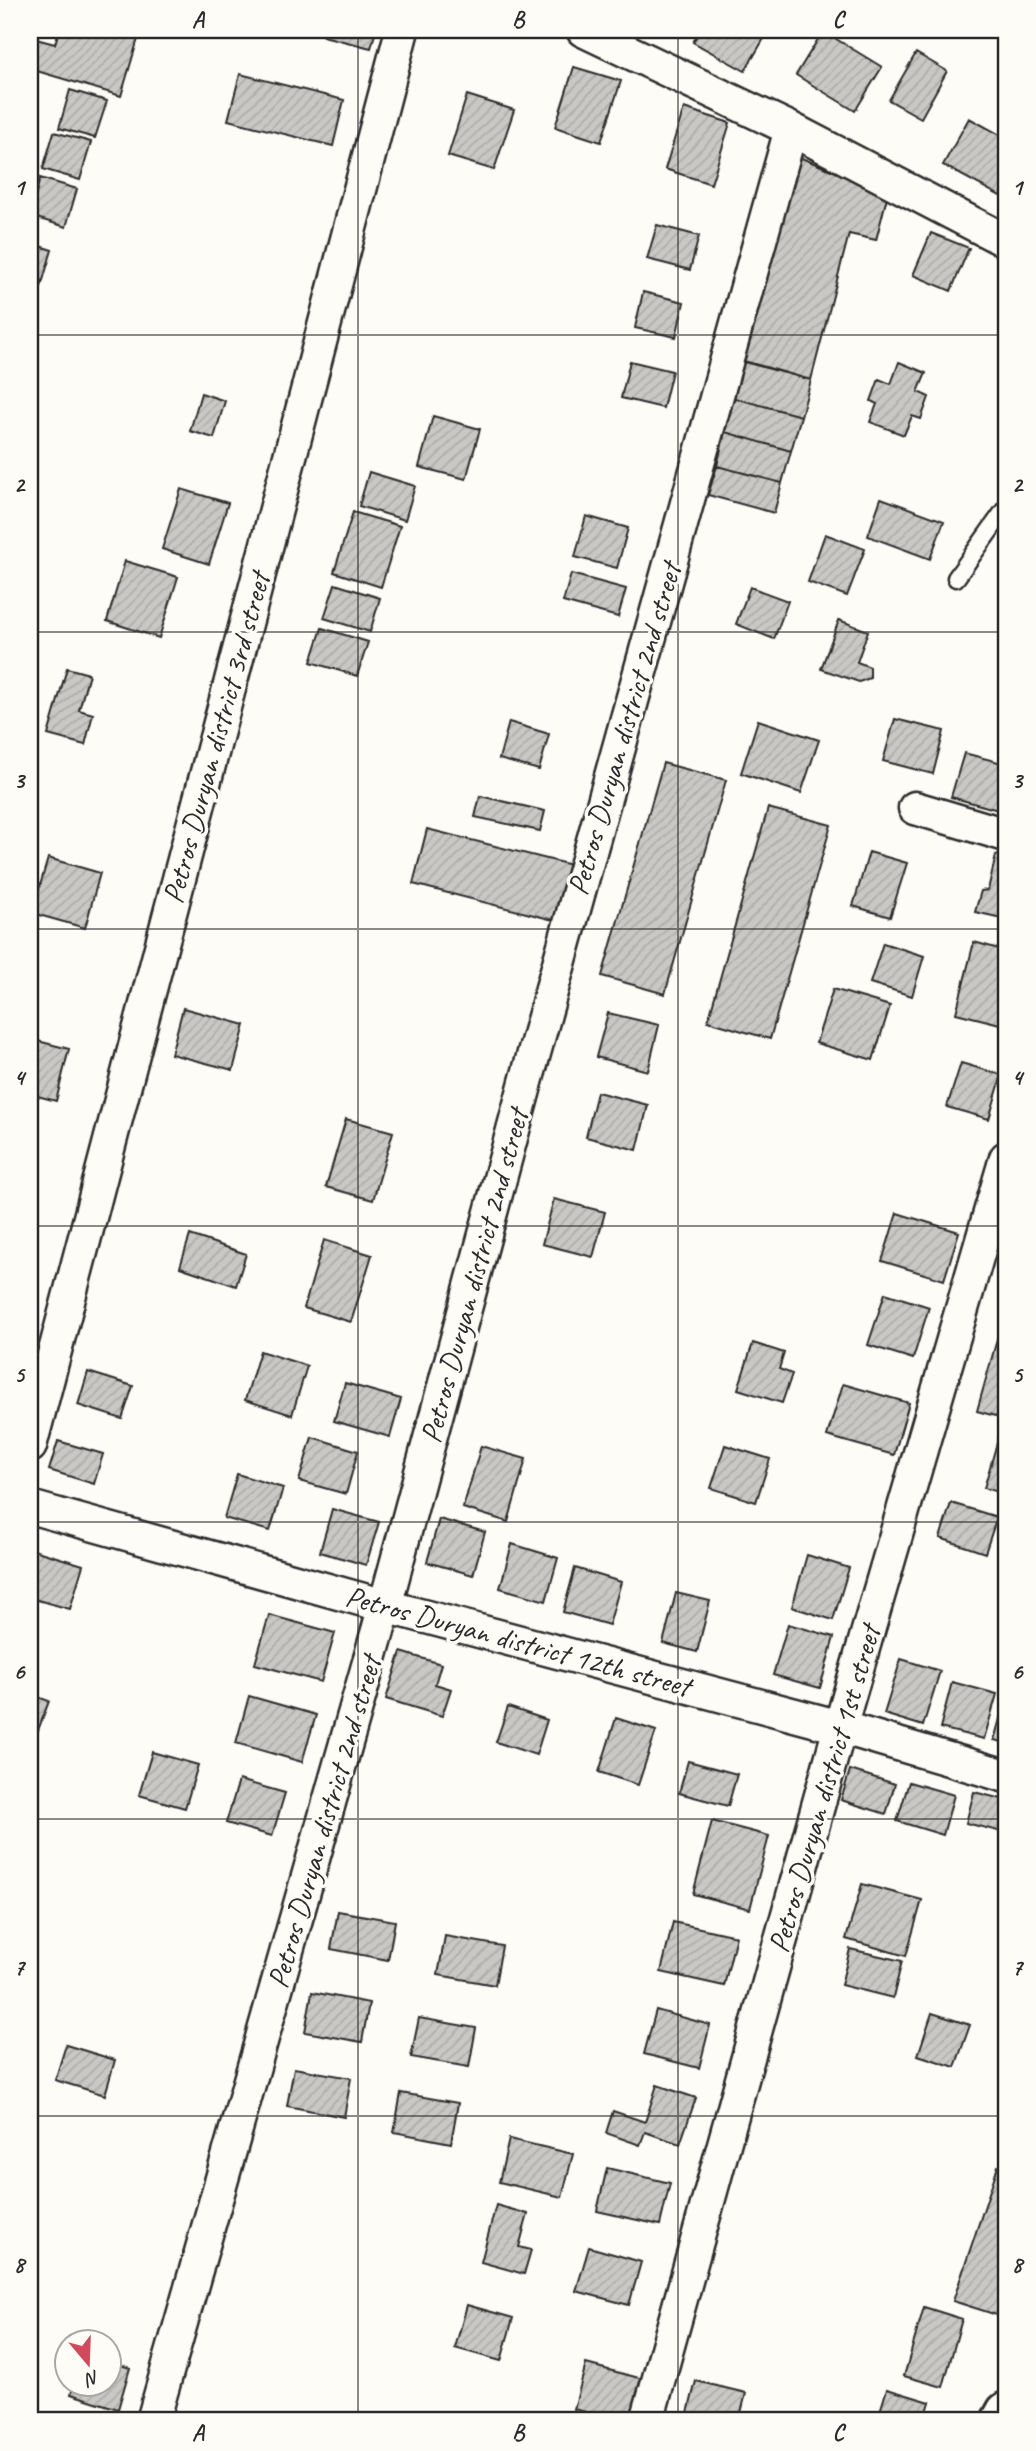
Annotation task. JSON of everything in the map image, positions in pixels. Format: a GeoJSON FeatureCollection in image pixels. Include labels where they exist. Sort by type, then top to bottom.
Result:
{"type":"FeatureCollection","features":[{"type":"Feature","properties":{"kind":"main road"},"geometry":{"type":"LineString","coordinates":[[1001,2421],[1006,2412]]}},
{"type":"Feature","properties":{"kind":"street","name":"Petros Duryan district 3rd street"},"geometry":{"type":"LineString","coordinates":[[30,1447],[402,30]]}},
{"type":"Feature","properties":{"kind":"street"},"geometry":{"type":"LineString","coordinates":[[583,30],[792,129],[1006,241]]}},
{"type":"Feature","properties":{"kind":"street","name":"Petros Duryan district 2nd street"},"geometry":{"type":"LineString","coordinates":[[153,2421],[385,1606],[530,1068],[792,129]]}},
{"type":"Feature","properties":{"kind":"street"},"geometry":{"type":"LineString","coordinates":[[915,808],[1006,835]]}},
{"type":"Feature","properties":{"kind":"street","name":"Petros Duryan district 1st street"},"geometry":{"type":"LineString","coordinates":[[647,2421],[841,1727],[1006,1158]]}},
{"type":"Feature","properties":{"kind":"street","name":"Petros Duryan district 12th street"},"geometry":{"type":"LineString","coordinates":[[30,1507],[385,1606],[841,1727],[1006,1776]]}},
{"type":"Feature","properties":{"kind":"lane"},"geometry":{"type":"LineString","coordinates":[[956,578],[1006,508]]}},
{"type":"Feature","properties":{"kind":"building"},"geometry":{"type":"Polygon","coordinates":[[[59,30],[140,32],[121,96],[30,69],[36,39],[55,44],[59,30]]]}},
{"type":"Feature","properties":{"kind":"building"},"geometry":{"type":"Polygon","coordinates":[[[325,30],[376,30],[371,48],[323,36],[325,30]]]}},
{"type":"Feature","properties":{"kind":"building"},"geometry":{"type":"Polygon","coordinates":[[[700,30],[769,30],[745,71],[693,42],[700,30]]]}},
{"type":"Feature","properties":{"kind":"building"},"geometry":{"type":"Polygon","coordinates":[[[823,31],[882,67],[855,111],[796,75],[823,31]]]}},
{"type":"Feature","properties":{"kind":"building"},"geometry":{"type":"Polygon","coordinates":[[[916,53],[947,71],[921,118],[889,100],[916,53]]]}},
{"type":"Feature","properties":{"kind":"building"},"geometry":{"type":"Polygon","coordinates":[[[574,67],[621,81],[601,142],[555,127],[574,67]]]}},
{"type":"Feature","properties":{"kind":"building"},"geometry":{"type":"Polygon","coordinates":[[[240,74],[344,100],[333,146],[228,120],[240,74]]]}},
{"type":"Feature","properties":{"kind":"building"},"geometry":{"type":"Polygon","coordinates":[[[70,90],[107,101],[95,138],[59,128],[70,90]]]}},
{"type":"Feature","properties":{"kind":"building"},"geometry":{"type":"Polygon","coordinates":[[[467,95],[514,110],[494,170],[448,156],[467,95]]]}},
{"type":"Feature","properties":{"kind":"building"},"geometry":{"type":"Polygon","coordinates":[[[684,108],[730,123],[711,184],[665,169],[684,108]]]}},
{"type":"Feature","properties":{"kind":"building"},"geometry":{"type":"Polygon","coordinates":[[[969,118],[1006,138],[1006,185],[1000,196],[943,165],[969,118]]]}},
{"type":"Feature","properties":{"kind":"building"},"geometry":{"type":"Polygon","coordinates":[[[54,132],[91,142],[80,180],[43,169],[54,132]]]}},
{"type":"Feature","properties":{"kind":"building"},"geometry":{"type":"Polygon","coordinates":[[[799,157],[888,193],[876,240],[849,234],[811,380],[744,361],[799,157]]]}},
{"type":"Feature","properties":{"kind":"building"},"geometry":{"type":"Polygon","coordinates":[[[40,178],[77,189],[66,227],[30,216],[40,178]]]}},
{"type":"Feature","properties":{"kind":"building"},"geometry":{"type":"Polygon","coordinates":[[[657,225],[699,236],[690,270],[647,259],[657,225]]]}},
{"type":"Feature","properties":{"kind":"building"},"geometry":{"type":"Polygon","coordinates":[[[931,233],[969,248],[951,291],[913,275],[931,233]]]}},
{"type":"Feature","properties":{"kind":"building"},"geometry":{"type":"Polygon","coordinates":[[[30,243],[52,250],[41,287],[30,284],[30,243]]]}},
{"type":"Feature","properties":{"kind":"building"},"geometry":{"type":"Polygon","coordinates":[[[643,292],[684,302],[676,337],[635,328],[643,292]]]}},
{"type":"Feature","properties":{"kind":"building"},"geometry":{"type":"Polygon","coordinates":[[[630,361],[672,371],[663,408],[621,398],[630,361]]]}},
{"type":"Feature","properties":{"kind":"building"},"geometry":{"type":"Polygon","coordinates":[[[744,362],[811,380],[801,416],[734,398],[744,362]]]}},
{"type":"Feature","properties":{"kind":"building"},"geometry":{"type":"Polygon","coordinates":[[[899,362],[926,373],[918,392],[929,397],[921,419],[912,416],[904,435],[870,422],[877,404],[871,401],[879,379],[891,384],[899,362]]]}},
{"type":"Feature","properties":{"kind":"building"},"geometry":{"type":"Polygon","coordinates":[[[201,393],[225,401],[214,438],[190,431],[201,393]]]}},
{"type":"Feature","properties":{"kind":"building"},"geometry":{"type":"Polygon","coordinates":[[[734,398],[801,416],[791,451],[725,432],[734,398]]]}},
{"type":"Feature","properties":{"kind":"building"},"geometry":{"type":"Polygon","coordinates":[[[433,416],[480,429],[466,479],[419,467],[433,416]]]}},
{"type":"Feature","properties":{"kind":"building"},"geometry":{"type":"Polygon","coordinates":[[[725,432],[791,451],[782,483],[717,466],[725,432]]]}},
{"type":"Feature","properties":{"kind":"building"},"geometry":{"type":"Polygon","coordinates":[[[717,466],[782,483],[774,513],[708,495],[717,466]]]}},
{"type":"Feature","properties":{"kind":"building"},"geometry":{"type":"Polygon","coordinates":[[[369,472],[415,486],[405,520],[359,506],[369,472]]]}},
{"type":"Feature","properties":{"kind":"building"},"geometry":{"type":"Polygon","coordinates":[[[181,489],[228,503],[209,564],[162,549],[181,489]]]}},
{"type":"Feature","properties":{"kind":"building"},"geometry":{"type":"Polygon","coordinates":[[[881,498],[944,521],[930,559],[868,536],[881,498]]]}},
{"type":"Feature","properties":{"kind":"building"},"geometry":{"type":"Polygon","coordinates":[[[353,512],[400,526],[381,587],[334,572],[353,512]]]}},
{"type":"Feature","properties":{"kind":"building"},"geometry":{"type":"Polygon","coordinates":[[[586,516],[628,528],[617,568],[575,557],[586,516]]]}},
{"type":"Feature","properties":{"kind":"building"},"geometry":{"type":"Polygon","coordinates":[[[825,534],[865,549],[847,596],[808,582],[825,534]]]}},
{"type":"Feature","properties":{"kind":"building"},"geometry":{"type":"Polygon","coordinates":[[[125,561],[178,577],[159,638],[107,621],[125,561]]]}},
{"type":"Feature","properties":{"kind":"building"},"geometry":{"type":"Polygon","coordinates":[[[571,574],[626,589],[618,617],[563,602],[571,574]]]}},
{"type":"Feature","properties":{"kind":"building"},"geometry":{"type":"Polygon","coordinates":[[[335,584],[380,598],[370,632],[324,618],[335,584]]]}},
{"type":"Feature","properties":{"kind":"building"},"geometry":{"type":"Polygon","coordinates":[[[750,587],[788,601],[774,639],[736,624],[750,587]]]}},
{"type":"Feature","properties":{"kind":"building"},"geometry":{"type":"Polygon","coordinates":[[[839,620],[868,631],[857,662],[870,667],[870,678],[859,682],[821,669],[839,620]]]}},
{"type":"Feature","properties":{"kind":"building"},"geometry":{"type":"Polygon","coordinates":[[[322,628],[368,642],[357,676],[311,662],[322,628]]]}},
{"type":"Feature","properties":{"kind":"building"},"geometry":{"type":"Polygon","coordinates":[[[67,668],[89,674],[79,710],[93,714],[85,745],[48,735],[67,668]]]}},
{"type":"Feature","properties":{"kind":"building"},"geometry":{"type":"Polygon","coordinates":[[[895,719],[944,731],[933,774],[883,761],[895,719]]]}},
{"type":"Feature","properties":{"kind":"building"},"geometry":{"type":"Polygon","coordinates":[[[758,720],[819,740],[801,793],[741,773],[758,720]]]}},
{"type":"Feature","properties":{"kind":"building"},"geometry":{"type":"Polygon","coordinates":[[[509,722],[549,734],[539,770],[499,759],[509,722]]]}},
{"type":"Feature","properties":{"kind":"building"},"geometry":{"type":"Polygon","coordinates":[[[964,753],[1006,764],[1006,795],[1002,811],[951,797],[964,753]]]}},
{"type":"Feature","properties":{"kind":"building"},"geometry":{"type":"Polygon","coordinates":[[[663,763],[726,780],[665,994],[602,976],[663,763]]]}},
{"type":"Feature","properties":{"kind":"building"},"geometry":{"type":"Polygon","coordinates":[[[480,796],[545,811],[540,831],[475,817],[480,796]]]}},
{"type":"Feature","properties":{"kind":"building"},"geometry":{"type":"Polygon","coordinates":[[[768,808],[831,825],[770,1039],[708,1021],[768,808]]]}},
{"type":"Feature","properties":{"kind":"building"},"geometry":{"type":"Polygon","coordinates":[[[427,829],[579,867],[565,923],[413,884],[427,829]]]}},
{"type":"Feature","properties":{"kind":"building"},"geometry":{"type":"Polygon","coordinates":[[[869,852],[907,863],[890,917],[853,906],[869,852]]]}},
{"type":"Feature","properties":{"kind":"building"},"geometry":{"type":"Polygon","coordinates":[[[996,855],[1006,857],[1006,919],[975,912],[981,891],[988,890],[996,855]]]}},
{"type":"Feature","properties":{"kind":"building"},"geometry":{"type":"Polygon","coordinates":[[[48,858],[100,873],[85,928],[32,913],[48,858]]]}},
{"type":"Feature","properties":{"kind":"building"},"geometry":{"type":"Polygon","coordinates":[[[974,942],[1006,951],[1004,1025],[956,1013],[974,942]]]}},
{"type":"Feature","properties":{"kind":"building"},"geometry":{"type":"Polygon","coordinates":[[[883,943],[924,956],[912,996],[870,983],[883,943]]]}},
{"type":"Feature","properties":{"kind":"building"},"geometry":{"type":"Polygon","coordinates":[[[833,989],[890,1006],[873,1060],[816,1043],[833,989]]]}},
{"type":"Feature","properties":{"kind":"building"},"geometry":{"type":"Polygon","coordinates":[[[183,1008],[245,1025],[233,1070],[171,1054],[183,1008]]]}},
{"type":"Feature","properties":{"kind":"building"},"geometry":{"type":"Polygon","coordinates":[[[608,1013],[659,1025],[648,1071],[596,1057],[608,1013]]]}},
{"type":"Feature","properties":{"kind":"building"},"geometry":{"type":"Polygon","coordinates":[[[30,1039],[69,1049],[56,1101],[30,1094],[30,1039]]]}},
{"type":"Feature","properties":{"kind":"building"},"geometry":{"type":"Polygon","coordinates":[[[961,1063],[1002,1075],[989,1119],[947,1107],[961,1063]]]}},
{"type":"Feature","properties":{"kind":"building"},"geometry":{"type":"Polygon","coordinates":[[[597,1092],[648,1105],[637,1150],[586,1137],[597,1092]]]}},
{"type":"Feature","properties":{"kind":"building"},"geometry":{"type":"Polygon","coordinates":[[[346,1119],[393,1132],[373,1200],[326,1187],[346,1119]]]}},
{"type":"Feature","properties":{"kind":"building"},"geometry":{"type":"Polygon","coordinates":[[[554,1199],[605,1212],[593,1257],[542,1244],[554,1199]]]}},
{"type":"Feature","properties":{"kind":"building"},"geometry":{"type":"Polygon","coordinates":[[[897,1213],[959,1232],[944,1280],[882,1261],[897,1213]]]}},
{"type":"Feature","properties":{"kind":"building"},"geometry":{"type":"Polygon","coordinates":[[[190,1235],[246,1254],[236,1286],[180,1267],[190,1235]]]}},
{"type":"Feature","properties":{"kind":"building"},"geometry":{"type":"Polygon","coordinates":[[[324,1240],[372,1255],[351,1322],[304,1308],[324,1240]]]}},
{"type":"Feature","properties":{"kind":"building"},"geometry":{"type":"Polygon","coordinates":[[[885,1293],[929,1307],[913,1359],[868,1345],[885,1293]]]}},
{"type":"Feature","properties":{"kind":"building"},"geometry":{"type":"Polygon","coordinates":[[[999,1332],[1006,1335],[1006,1419],[977,1411],[999,1332]]]}},
{"type":"Feature","properties":{"kind":"building"},"geometry":{"type":"Polygon","coordinates":[[[753,1343],[784,1353],[779,1369],[792,1374],[782,1403],[738,1389],[753,1343]]]}},
{"type":"Feature","properties":{"kind":"building"},"geometry":{"type":"Polygon","coordinates":[[[260,1351],[307,1366],[292,1415],[245,1400],[260,1351]]]}},
{"type":"Feature","properties":{"kind":"building"},"geometry":{"type":"Polygon","coordinates":[[[88,1372],[133,1386],[122,1419],[78,1405],[88,1372]]]}},
{"type":"Feature","properties":{"kind":"building"},"geometry":{"type":"Polygon","coordinates":[[[345,1383],[401,1399],[390,1437],[334,1421],[345,1383]]]}},
{"type":"Feature","properties":{"kind":"building"},"geometry":{"type":"Polygon","coordinates":[[[843,1384],[909,1403],[894,1455],[827,1436],[843,1384]]]}},
{"type":"Feature","properties":{"kind":"building"},"geometry":{"type":"Polygon","coordinates":[[[999,1436],[1006,1438],[1006,1494],[984,1488],[999,1436]]]}},
{"type":"Feature","properties":{"kind":"building"},"geometry":{"type":"Polygon","coordinates":[[[312,1437],[358,1451],[346,1494],[299,1481],[312,1437]]]}},
{"type":"Feature","properties":{"kind":"building"},"geometry":{"type":"Polygon","coordinates":[[[58,1441],[103,1454],[94,1484],[49,1470],[58,1441]]]}},
{"type":"Feature","properties":{"kind":"building"},"geometry":{"type":"Polygon","coordinates":[[[725,1445],[770,1459],[756,1502],[711,1488],[725,1445]]]}},
{"type":"Feature","properties":{"kind":"building"},"geometry":{"type":"Polygon","coordinates":[[[481,1446],[526,1459],[508,1522],[463,1508],[481,1446]]]}},
{"type":"Feature","properties":{"kind":"building"},"geometry":{"type":"Polygon","coordinates":[[[237,1474],[283,1488],[270,1531],[224,1518],[237,1474]]]}},
{"type":"Feature","properties":{"kind":"building"},"geometry":{"type":"Polygon","coordinates":[[[951,1503],[997,1517],[985,1553],[940,1538],[951,1503]]]}},
{"type":"Feature","properties":{"kind":"building"},"geometry":{"type":"Polygon","coordinates":[[[332,1509],[379,1522],[366,1565],[320,1552],[332,1509]]]}},
{"type":"Feature","properties":{"kind":"building"},"geometry":{"type":"Polygon","coordinates":[[[439,1519],[485,1532],[473,1575],[427,1562],[439,1519]]]}},
{"type":"Feature","properties":{"kind":"building"},"geometry":{"type":"Polygon","coordinates":[[[512,1544],[558,1558],[546,1601],[500,1588],[512,1544]]]}},
{"type":"Feature","properties":{"kind":"building"},"geometry":{"type":"Polygon","coordinates":[[[30,1549],[83,1565],[70,1609],[30,1598],[30,1549]]]}},
{"type":"Feature","properties":{"kind":"building"},"geometry":{"type":"Polygon","coordinates":[[[807,1555],[849,1568],[833,1620],[792,1607],[807,1555]]]}},
{"type":"Feature","properties":{"kind":"building"},"geometry":{"type":"Polygon","coordinates":[[[575,1568],[621,1582],[609,1625],[563,1612],[575,1568]]]}},
{"type":"Feature","properties":{"kind":"building"},"geometry":{"type":"Polygon","coordinates":[[[676,1593],[710,1601],[697,1652],[663,1643],[676,1593]]]}},
{"type":"Feature","properties":{"kind":"building"},"geometry":{"type":"Polygon","coordinates":[[[269,1615],[335,1633],[321,1682],[255,1664],[269,1615]]]}},
{"type":"Feature","properties":{"kind":"building"},"geometry":{"type":"Polygon","coordinates":[[[788,1624],[834,1637],[820,1688],[773,1675],[788,1624]]]}},
{"type":"Feature","properties":{"kind":"building"},"geometry":{"type":"Polygon","coordinates":[[[401,1652],[441,1664],[435,1684],[451,1689],[442,1716],[386,1699],[401,1652]]]}},
{"type":"Feature","properties":{"kind":"building"},"geometry":{"type":"Polygon","coordinates":[[[901,1659],[940,1671],[923,1726],[884,1714],[901,1659]]]}},
{"type":"Feature","properties":{"kind":"building"},"geometry":{"type":"Polygon","coordinates":[[[952,1682],[997,1694],[984,1739],[940,1728],[952,1682]]]}},
{"type":"Feature","properties":{"kind":"building"},"geometry":{"type":"Polygon","coordinates":[[[30,1694],[49,1701],[31,1749],[30,1748],[30,1694]]]}},
{"type":"Feature","properties":{"kind":"building"},"geometry":{"type":"Polygon","coordinates":[[[249,1696],[316,1715],[302,1762],[236,1743],[249,1696]]]}},
{"type":"Feature","properties":{"kind":"building"},"geometry":{"type":"Polygon","coordinates":[[[1006,1697],[1006,1743],[994,1740],[1006,1697]]]}},
{"type":"Feature","properties":{"kind":"building"},"geometry":{"type":"Polygon","coordinates":[[[508,1707],[547,1720],[536,1755],[496,1742],[508,1707]]]}},
{"type":"Feature","properties":{"kind":"building"},"geometry":{"type":"Polygon","coordinates":[[[616,1718],[656,1731],[638,1785],[599,1772],[616,1718]]]}},
{"type":"Feature","properties":{"kind":"building"},"geometry":{"type":"Polygon","coordinates":[[[152,1752],[198,1765],[185,1808],[139,1795],[152,1752]]]}},
{"type":"Feature","properties":{"kind":"building"},"geometry":{"type":"Polygon","coordinates":[[[688,1761],[737,1774],[728,1806],[679,1793],[688,1761]]]}},
{"type":"Feature","properties":{"kind":"building"},"geometry":{"type":"Polygon","coordinates":[[[850,1770],[895,1784],[886,1814],[841,1800],[850,1770]]]}},
{"type":"Feature","properties":{"kind":"building"},"geometry":{"type":"Polygon","coordinates":[[[239,1780],[285,1793],[272,1836],[226,1823],[239,1780]]]}},
{"type":"Feature","properties":{"kind":"building"},"geometry":{"type":"Polygon","coordinates":[[[909,1782],[954,1795],[943,1835],[897,1821],[909,1782]]]}},
{"type":"Feature","properties":{"kind":"building"},"geometry":{"type":"Polygon","coordinates":[[[974,1792],[1006,1800],[1006,1833],[966,1823],[974,1792]]]}},
{"type":"Feature","properties":{"kind":"building"},"geometry":{"type":"Polygon","coordinates":[[[712,1821],[769,1836],[750,1909],[693,1894],[712,1821]]]}},
{"type":"Feature","properties":{"kind":"building"},"geometry":{"type":"Polygon","coordinates":[[[862,1884],[922,1900],[906,1956],[846,1939],[862,1884]]]}},
{"type":"Feature","properties":{"kind":"building"},"geometry":{"type":"Polygon","coordinates":[[[338,1911],[395,1921],[388,1960],[331,1949],[338,1911]]]}},
{"type":"Feature","properties":{"kind":"building"},"geometry":{"type":"Polygon","coordinates":[[[673,1922],[736,1936],[724,1986],[661,1972],[673,1922]]]}},
{"type":"Feature","properties":{"kind":"building"},"geometry":{"type":"Polygon","coordinates":[[[445,1936],[502,1946],[495,1985],[438,1975],[445,1936]]]}},
{"type":"Feature","properties":{"kind":"building"},"geometry":{"type":"Polygon","coordinates":[[[850,1949],[902,1961],[893,1998],[841,1985],[850,1949]]]}},
{"type":"Feature","properties":{"kind":"building"},"geometry":{"type":"Polygon","coordinates":[[[312,1992],[369,2003],[362,2042],[305,2032],[312,1992]]]}},
{"type":"Feature","properties":{"kind":"building"},"geometry":{"type":"Polygon","coordinates":[[[656,2010],[710,2025],[699,2068],[644,2054],[656,2010]]]}},
{"type":"Feature","properties":{"kind":"building"},"geometry":{"type":"Polygon","coordinates":[[[932,2013],[970,2025],[955,2067],[918,2055],[932,2013]]]}},
{"type":"Feature","properties":{"kind":"building"},"geometry":{"type":"Polygon","coordinates":[[[419,2018],[476,2028],[469,2067],[411,2057],[419,2018]]]}},
{"type":"Feature","properties":{"kind":"building"},"geometry":{"type":"Polygon","coordinates":[[[66,2045],[115,2060],[105,2095],[55,2080],[66,2045]]]}},
{"type":"Feature","properties":{"kind":"building"},"geometry":{"type":"Polygon","coordinates":[[[294,2068],[351,2078],[344,2117],[287,2106],[294,2068]]]}},
{"type":"Feature","properties":{"kind":"building"},"geometry":{"type":"Polygon","coordinates":[[[657,2085],[696,2098],[680,2144],[645,2132],[640,2145],[606,2133],[613,2111],[645,2122],[657,2085]]]}},
{"type":"Feature","properties":{"kind":"building"},"geometry":{"type":"Polygon","coordinates":[[[401,2093],[458,2103],[451,2143],[394,2132],[401,2093]]]}},
{"type":"Feature","properties":{"kind":"building"},"geometry":{"type":"Polygon","coordinates":[[[509,2139],[573,2154],[562,2197],[499,2182],[509,2139]]]}},
{"type":"Feature","properties":{"kind":"building"},"geometry":{"type":"Polygon","coordinates":[[[998,2166],[1006,2169],[1006,2318],[953,2301],[998,2166]]]}},
{"type":"Feature","properties":{"kind":"building"},"geometry":{"type":"Polygon","coordinates":[[[607,2168],[670,2183],[660,2225],[597,2211],[607,2168]]]}},
{"type":"Feature","properties":{"kind":"building"},"geometry":{"type":"Polygon","coordinates":[[[496,2205],[528,2214],[519,2247],[531,2250],[524,2274],[481,2262],[496,2205]]]}},
{"type":"Feature","properties":{"kind":"building"},"geometry":{"type":"Polygon","coordinates":[[[589,2247],[641,2262],[629,2305],[576,2291],[589,2247]]]}},
{"type":"Feature","properties":{"kind":"building"},"geometry":{"type":"Polygon","coordinates":[[[467,2305],[513,2318],[501,2361],[455,2348],[467,2305]]]}},
{"type":"Feature","properties":{"kind":"building"},"geometry":{"type":"Polygon","coordinates":[[[924,2307],[962,2319],[943,2387],[904,2376],[924,2307]]]}},
{"type":"Feature","properties":{"kind":"building"},"geometry":{"type":"Polygon","coordinates":[[[586,2364],[643,2379],[632,2421],[619,2421],[574,2409],[586,2364]]]}},
{"type":"Feature","properties":{"kind":"building"},"geometry":{"type":"Polygon","coordinates":[[[122,2365],[130,2368],[122,2395],[122,2365]]]}},
{"type":"Feature","properties":{"kind":"building"},"geometry":{"type":"Polygon","coordinates":[[[696,2381],[746,2393],[739,2421],[686,2421],[696,2381]]]}},
{"type":"Feature","properties":{"kind":"building"},"geometry":{"type":"Polygon","coordinates":[[[887,2389],[930,2402],[924,2421],[877,2421],[887,2389]]]}},
{"type":"Feature","properties":{"kind":"building"},"geometry":{"type":"Polygon","coordinates":[[[84,2398],[121,2398],[118,2409],[84,2398]]]}}]}
